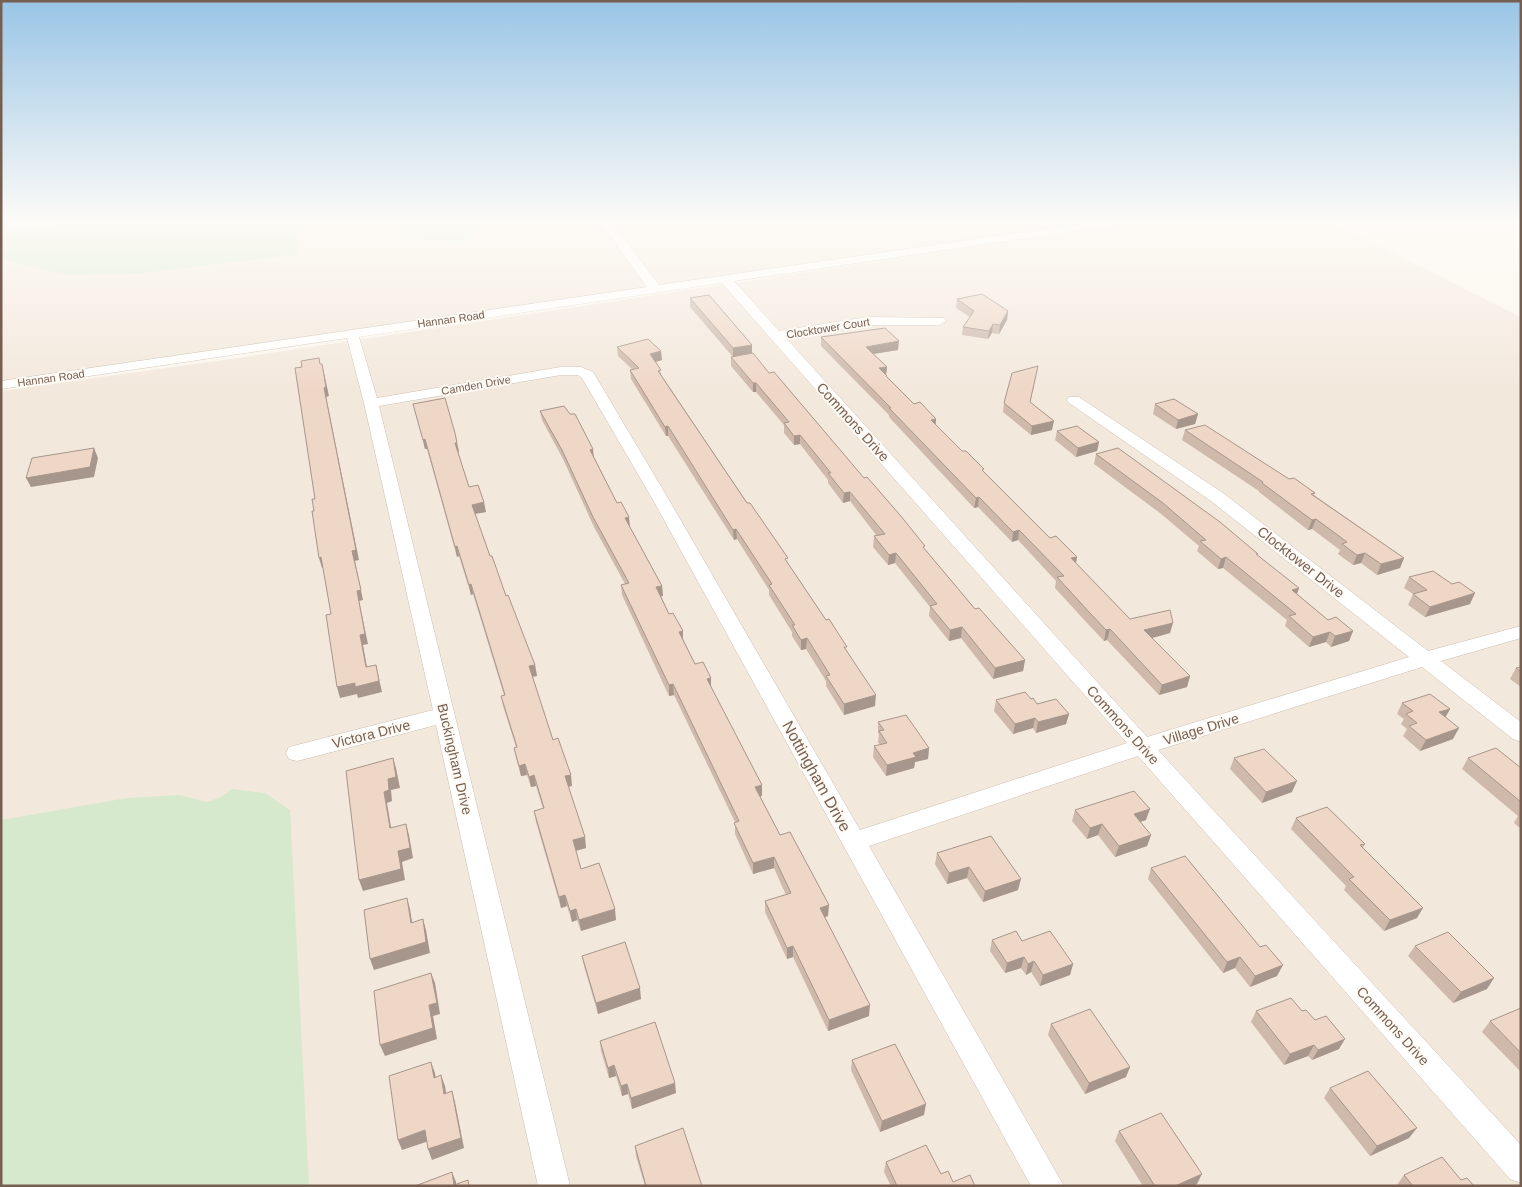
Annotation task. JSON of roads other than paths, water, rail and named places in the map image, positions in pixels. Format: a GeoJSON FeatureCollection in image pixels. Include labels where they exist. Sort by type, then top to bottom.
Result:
{"type":"FeatureCollection","features":[{"type":"Feature","properties":{"kind":"street"},"geometry":{"type":"LineString","coordinates":[[647,278],[656,290]]}},
{"type":"Feature","properties":{"kind":"street","name":"Hannan Road"},"geometry":{"type":"LineString","coordinates":[[1,385],[737,278]]}},
{"type":"Feature","properties":{"kind":"street","name":"Commons Drive"},"geometry":{"type":"LineString","coordinates":[[726,280],[1521,1168]]}},
{"type":"Feature","properties":{"kind":"street","name":"Clocktower Court"},"geometry":{"type":"LineString","coordinates":[[776,336],[867,321],[940,321]]}},
{"type":"Feature","properties":{"kind":"street","name":"Buckingham Drive"},"geometry":{"type":"LineString","coordinates":[[352,334],[371,403],[445,715],[554,1186]]}},
{"type":"Feature","properties":{"kind":"street","name":"Camden Drive"},"geometry":{"type":"LineString","coordinates":[[371,403],[547,373],[580,371]]}},
{"type":"Feature","properties":{"kind":"street","name":"Nottingham Drive"},"geometry":{"type":"LineString","coordinates":[[580,371],[590,378],[1048,1186]]}},
{"type":"Feature","properties":{"kind":"street","name":"Clocktower Drive"},"geometry":{"type":"LineString","coordinates":[[1074,400],[1218,498],[1521,734]]}},
{"type":"Feature","properties":{"kind":"street","name":"Village Drive"},"geometry":{"type":"LineString","coordinates":[[854,842],[1142,746],[1521,632]]}},
{"type":"Feature","properties":{"kind":"street","name":"Victora Drive"},"geometry":{"type":"LineString","coordinates":[[296,753],[445,715]]}}]}
